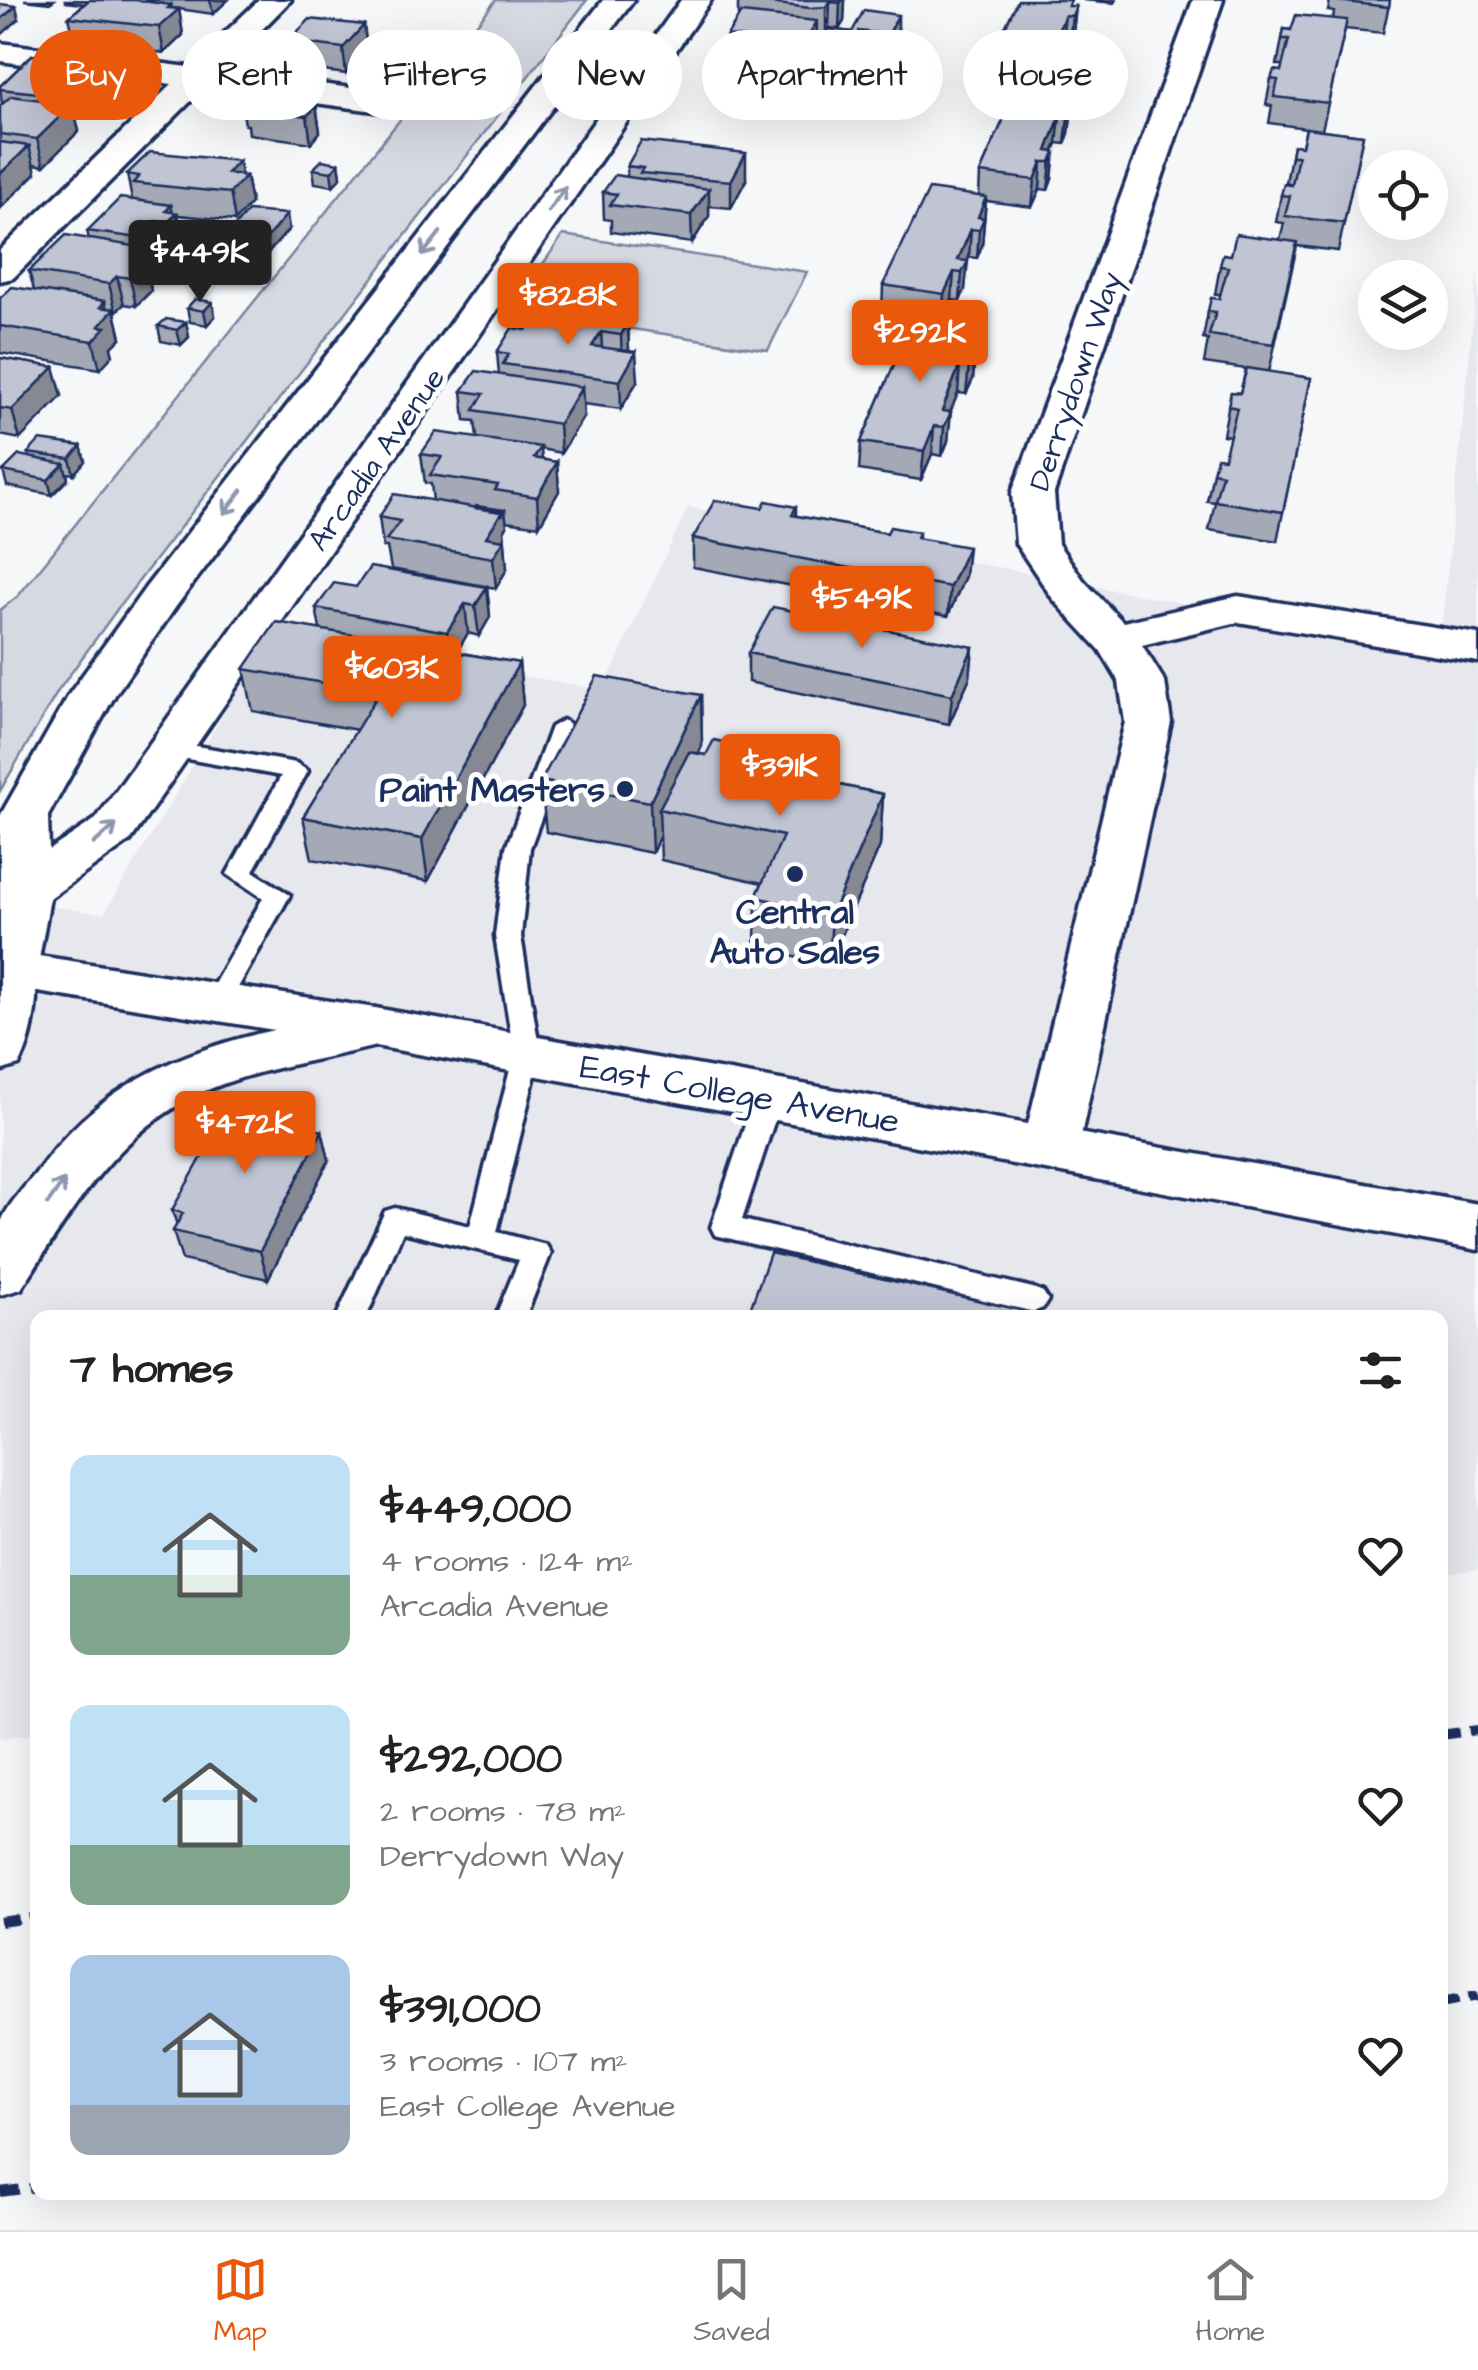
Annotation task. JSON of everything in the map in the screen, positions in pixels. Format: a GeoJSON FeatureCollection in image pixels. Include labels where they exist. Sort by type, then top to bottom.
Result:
{"type":"FeatureCollection","features":[{"type":"Feature","properties":{"kind":"street"},"geometry":{"type":"LineString","coordinates":[[246,30],[276,0]]}},
{"type":"Feature","properties":{"kind":"street"},"geometry":{"type":"LineString","coordinates":[[0,1051],[6,969],[26,890],[12,824],[93,693],[161,596],[619,0]]}},
{"type":"Feature","properties":{"kind":"street","name":"Arcadia Avenue"},"geometry":{"type":"LineString","coordinates":[[26,890],[113,830],[173,750],[696,0]]}},
{"type":"Feature","properties":{"kind":"street","name":"Derrydown Way"},"geometry":{"type":"LineString","coordinates":[[1050,1150],[1148,722],[1142,682],[1114,638],[1068,590],[1037,544],[1033,493],[1208,0]]}},
{"type":"Feature","properties":{"kind":"street"},"geometry":{"type":"LineString","coordinates":[[0,52],[182,76]]}},
{"type":"Feature","properties":{"kind":"street"},"geometry":{"type":"LineString","coordinates":[[0,270],[182,94]]}},
{"type":"Feature","properties":{"kind":"street"},"geometry":{"type":"LineString","coordinates":[[1114,638],[1238,609],[1478,648]]}},
{"type":"Feature","properties":{"kind":"street","name":"East College Avenue"},"geometry":{"type":"LineString","coordinates":[[6,969],[375,1027],[1478,1227]]}},
{"type":"Feature","properties":{"kind":"street"},"geometry":{"type":"LineString","coordinates":[[0,1272],[82,1154],[138,1100],[214,1065],[375,1027]]}},
{"type":"Feature","properties":{"kind":"lane"},"geometry":{"type":"LineString","coordinates":[[481,1237],[527,1054],[508,936],[518,848],[563,727]]}},
{"type":"Feature","properties":{"kind":"lane"},"geometry":{"type":"LineString","coordinates":[[173,750],[296,770],[238,874],[277,895],[218,1000]]}},
{"type":"Feature","properties":{"kind":"lane"},"geometry":{"type":"LineString","coordinates":[[768,1098],[725,1227],[1033,1300]]}},
{"type":"Feature","properties":{"kind":"lane"},"geometry":{"type":"LineString","coordinates":[[354,1310],[395,1219],[536,1253],[513,1310]]}},
{"type":"Feature","properties":{"kind":"shaded area"},"geometry":{"type":"Polygon","coordinates":[[[496,0],[587,0],[564,30],[542,30],[542,58],[522,84],[522,30],[472,30],[496,0]]]}},
{"type":"Feature","properties":{"kind":"shaded area"},"geometry":{"type":"Polygon","coordinates":[[[400,120],[494,120],[118,608],[58,691],[0,791],[0,610],[18,596],[400,120]]]}},
{"type":"Feature","properties":{"kind":"shaded area"},"geometry":{"type":"Polygon","coordinates":[[[563,235],[807,272],[768,350],[511,310],[563,235]]]}},
{"type":"Feature","properties":{"kind":"shaded area"},"geometry":{"type":"Polygon","coordinates":[[[1478,269],[1478,1569],[1448,1573],[1448,1310],[30,1310],[30,1735],[0,1738],[0,899],[104,914],[273,631],[603,690],[688,507],[1439,653],[1478,269]]]}},
{"type":"Feature","properties":{"kind":"building"},"geometry":{"type":"Polygon","coordinates":[[[89,0],[136,0],[179,9],[159,27],[69,17],[89,0]]]}},
{"type":"Feature","properties":{"kind":"building"},"geometry":{"type":"Polygon","coordinates":[[[745,0],[842,0],[810,8],[745,0]]]}},
{"type":"Feature","properties":{"kind":"building"},"geometry":{"type":"Polygon","coordinates":[[[1018,0],[1071,0],[1068,6],[1076,6],[1072,16],[1065,15],[1058,30],[1004,30],[1018,0]]]}},
{"type":"Feature","properties":{"kind":"building"},"geometry":{"type":"Polygon","coordinates":[[[1336,0],[1390,0],[1389,7],[1336,0]]]}},
{"type":"Feature","properties":{"kind":"building"},"geometry":{"type":"Polygon","coordinates":[[[0,4],[16,6],[0,20],[0,4]]]}},
{"type":"Feature","properties":{"kind":"building"},"geometry":{"type":"Polygon","coordinates":[[[864,10],[898,15],[891,30],[853,30],[864,10]]]}},
{"type":"Feature","properties":{"kind":"building"},"geometry":{"type":"Polygon","coordinates":[[[741,13],[817,21],[812,30],[731,30],[741,13]]]}},
{"type":"Feature","properties":{"kind":"building"},"geometry":{"type":"Polygon","coordinates":[[[1296,15],[1347,20],[1328,103],[1274,97],[1278,80],[1271,79],[1274,70],[1281,71],[1289,39],[1282,39],[1284,29],[1291,30],[1296,15]]]}},
{"type":"Feature","properties":{"kind":"building"},"geometry":{"type":"Polygon","coordinates":[[[310,19],[364,25],[359,30],[347,30],[343,48],[327,46],[327,30],[299,30],[310,19]]]}},
{"type":"Feature","properties":{"kind":"building"},"geometry":{"type":"Polygon","coordinates":[[[30,57],[30,92],[0,86],[30,57]]]}},
{"type":"Feature","properties":{"kind":"building"},"geometry":{"type":"Polygon","coordinates":[[[11,96],[30,98],[30,120],[57,120],[37,139],[0,134],[0,106],[11,96]]]}},
{"type":"Feature","properties":{"kind":"building"},"geometry":{"type":"Polygon","coordinates":[[[1003,120],[1059,120],[1047,151],[1055,152],[1051,162],[1042,162],[1035,180],[980,173],[1003,120]]]}},
{"type":"Feature","properties":{"kind":"building"},"geometry":{"type":"Polygon","coordinates":[[[1306,128],[1363,135],[1344,223],[1285,216],[1290,196],[1281,195],[1284,184],[1292,185],[1298,156],[1291,156],[1293,145],[1302,146],[1306,128]]]}},
{"type":"Feature","properties":{"kind":"building"},"geometry":{"type":"Polygon","coordinates":[[[641,141],[746,153],[731,181],[640,173],[643,168],[627,166],[641,141]]]}},
{"type":"Feature","properties":{"kind":"building"},"geometry":{"type":"Polygon","coordinates":[[[0,142],[29,146],[0,174],[0,142]]]}},
{"type":"Feature","properties":{"kind":"building"},"geometry":{"type":"Polygon","coordinates":[[[150,152],[239,161],[227,173],[246,176],[230,193],[133,183],[139,176],[127,174],[150,152]]]}},
{"type":"Feature","properties":{"kind":"building"},"geometry":{"type":"Polygon","coordinates":[[[322,160],[339,163],[331,172],[313,169],[322,160]]]}},
{"type":"Feature","properties":{"kind":"building"},"geometry":{"type":"Polygon","coordinates":[[[615,175],[709,189],[691,215],[610,205],[617,194],[603,192],[615,175]]]}},
{"type":"Feature","properties":{"kind":"building"},"geometry":{"type":"Polygon","coordinates":[[[929,189],[986,197],[978,217],[984,218],[979,230],[971,229],[958,260],[968,261],[962,273],[954,272],[944,294],[883,285],[929,189]]]}},
{"type":"Feature","properties":{"kind":"building"},"geometry":{"type":"Polygon","coordinates":[[[120,198],[171,205],[166,211],[177,213],[167,223],[155,221],[139,238],[87,231],[120,198]]]}},
{"type":"Feature","properties":{"kind":"building"},"geometry":{"type":"Polygon","coordinates":[[[248,211],[287,214],[265,240],[228,234],[248,211]]]}},
{"type":"Feature","properties":{"kind":"building"},"geometry":{"type":"Polygon","coordinates":[[[1236,234],[1297,242],[1274,344],[1209,335],[1216,312],[1208,311],[1211,298],[1219,299],[1228,267],[1220,266],[1223,254],[1231,255],[1236,234]]]}},
{"type":"Feature","properties":{"kind":"building"},"geometry":{"type":"Polygon","coordinates":[[[66,235],[146,248],[134,261],[145,263],[130,278],[117,276],[109,284],[29,271],[66,235]]]}},
{"type":"Feature","properties":{"kind":"building"},"geometry":{"type":"Polygon","coordinates":[[[12,287],[105,301],[100,307],[114,309],[99,326],[106,327],[93,341],[0,326],[0,298],[12,287]]]}},
{"type":"Feature","properties":{"kind":"building"},"geometry":{"type":"Polygon","coordinates":[[[195,299],[212,302],[204,311],[187,308],[195,299]]]}},
{"type":"Feature","properties":{"kind":"building"},"geometry":{"type":"Polygon","coordinates":[[[568,314],[628,323],[621,335],[601,332],[592,346],[636,352],[620,381],[503,364],[509,354],[497,352],[512,328],[526,330],[533,319],[562,323],[568,314]]]}},
{"type":"Feature","properties":{"kind":"building"},"geometry":{"type":"Polygon","coordinates":[[[914,318],[974,326],[965,349],[975,351],[969,365],[960,364],[942,411],[951,412],[944,427],[934,426],[924,451],[861,442],[914,318]]]}},
{"type":"Feature","properties":{"kind":"building"},"geometry":{"type":"Polygon","coordinates":[[[166,319],[186,322],[177,330],[158,326],[166,319]]]}},
{"type":"Feature","properties":{"kind":"building"},"geometry":{"type":"Polygon","coordinates":[[[0,358],[54,367],[12,410],[0,408],[0,358]]]}},
{"type":"Feature","properties":{"kind":"building"},"geometry":{"type":"Polygon","coordinates":[[[1247,368],[1311,378],[1283,512],[1215,501],[1222,474],[1213,472],[1217,457],[1224,458],[1237,408],[1228,406],[1231,392],[1240,393],[1247,368]]]}},
{"type":"Feature","properties":{"kind":"building"},"geometry":{"type":"Polygon","coordinates":[[[476,371],[582,387],[559,424],[474,410],[484,394],[462,391],[476,371]]]}},
{"type":"Feature","properties":{"kind":"building"},"geometry":{"type":"Polygon","coordinates":[[[436,432],[541,447],[534,458],[557,462],[537,497],[495,490],[498,485],[430,475],[442,457],[421,454],[436,432]]]}},
{"type":"Feature","properties":{"kind":"building"},"geometry":{"type":"Polygon","coordinates":[[[40,440],[81,446],[70,459],[28,453],[40,440]]]}},
{"type":"Feature","properties":{"kind":"building"},"geometry":{"type":"Polygon","coordinates":[[[19,455],[64,464],[48,480],[3,471],[19,455]]]}},
{"type":"Feature","properties":{"kind":"building"},"geometry":{"type":"Polygon","coordinates":[[[394,494],[502,512],[486,537],[504,540],[493,558],[386,540],[400,521],[379,517],[394,494]]]}},
{"type":"Feature","properties":{"kind":"building"},"geometry":{"type":"Polygon","coordinates":[[[715,500],[762,508],[766,501],[796,507],[792,515],[887,533],[890,527],[919,532],[917,538],[968,547],[950,587],[693,538],[715,500]]]}},
{"type":"Feature","properties":{"kind":"building"},"geometry":{"type":"Polygon","coordinates":[[[476,506],[505,510],[502,516],[502,512],[476,506]]]}},
{"type":"Feature","properties":{"kind":"building"},"geometry":{"type":"Polygon","coordinates":[[[370,567],[487,587],[475,606],[465,604],[447,632],[316,608],[334,583],[356,587],[370,567]]]}},
{"type":"Feature","properties":{"kind":"building"},"geometry":{"type":"Polygon","coordinates":[[[773,607],[973,647],[952,695],[748,653],[773,607]]]}},
{"type":"Feature","properties":{"kind":"building"},"geometry":{"type":"Polygon","coordinates":[[[276,622],[519,663],[422,839],[303,817],[379,693],[244,669],[276,622]]]}},
{"type":"Feature","properties":{"kind":"building"},"geometry":{"type":"Polygon","coordinates":[[[597,676],[701,695],[650,802],[541,781],[597,676]]]}},
{"type":"Feature","properties":{"kind":"building"},"geometry":{"type":"Polygon","coordinates":[[[714,740],[783,755],[775,772],[883,794],[832,914],[756,897],[783,836],[659,809],[689,752],[706,755],[714,740]]]}},
{"type":"Feature","properties":{"kind":"building"},"geometry":{"type":"Polygon","coordinates":[[[236,1097],[285,1107],[278,1122],[322,1131],[260,1251],[173,1231],[183,1213],[172,1210],[236,1097]]]}},
{"type":"Feature","properties":{"kind":"building"},"geometry":{"type":"Polygon","coordinates":[[[770,1253],[1020,1310],[750,1310],[770,1253]]]}},
{"type":"Feature","properties":{"kind":"railway"},"geometry":{"type":"LineString","coordinates":[[1448,1734],[1478,1730]]}},
{"type":"Feature","properties":{"kind":"railway"},"geometry":{"type":"LineString","coordinates":[[0,1922],[30,1918]]}},
{"type":"Feature","properties":{"kind":"railway"},"geometry":{"type":"LineString","coordinates":[[1448,2002],[1478,1996]]}},
{"type":"Feature","properties":{"kind":"railway"},"geometry":{"type":"LineString","coordinates":[[0,2192],[30,2188]]}},
{"type":"Feature","properties":{"kind":"place","name":"Paint Masters"},"geometry":{"type":"Point","coordinates":[625,789]}},
{"type":"Feature","properties":{"kind":"place","name":"Central Auto Sales"},"geometry":{"type":"Point","coordinates":[795,874]}}]}
